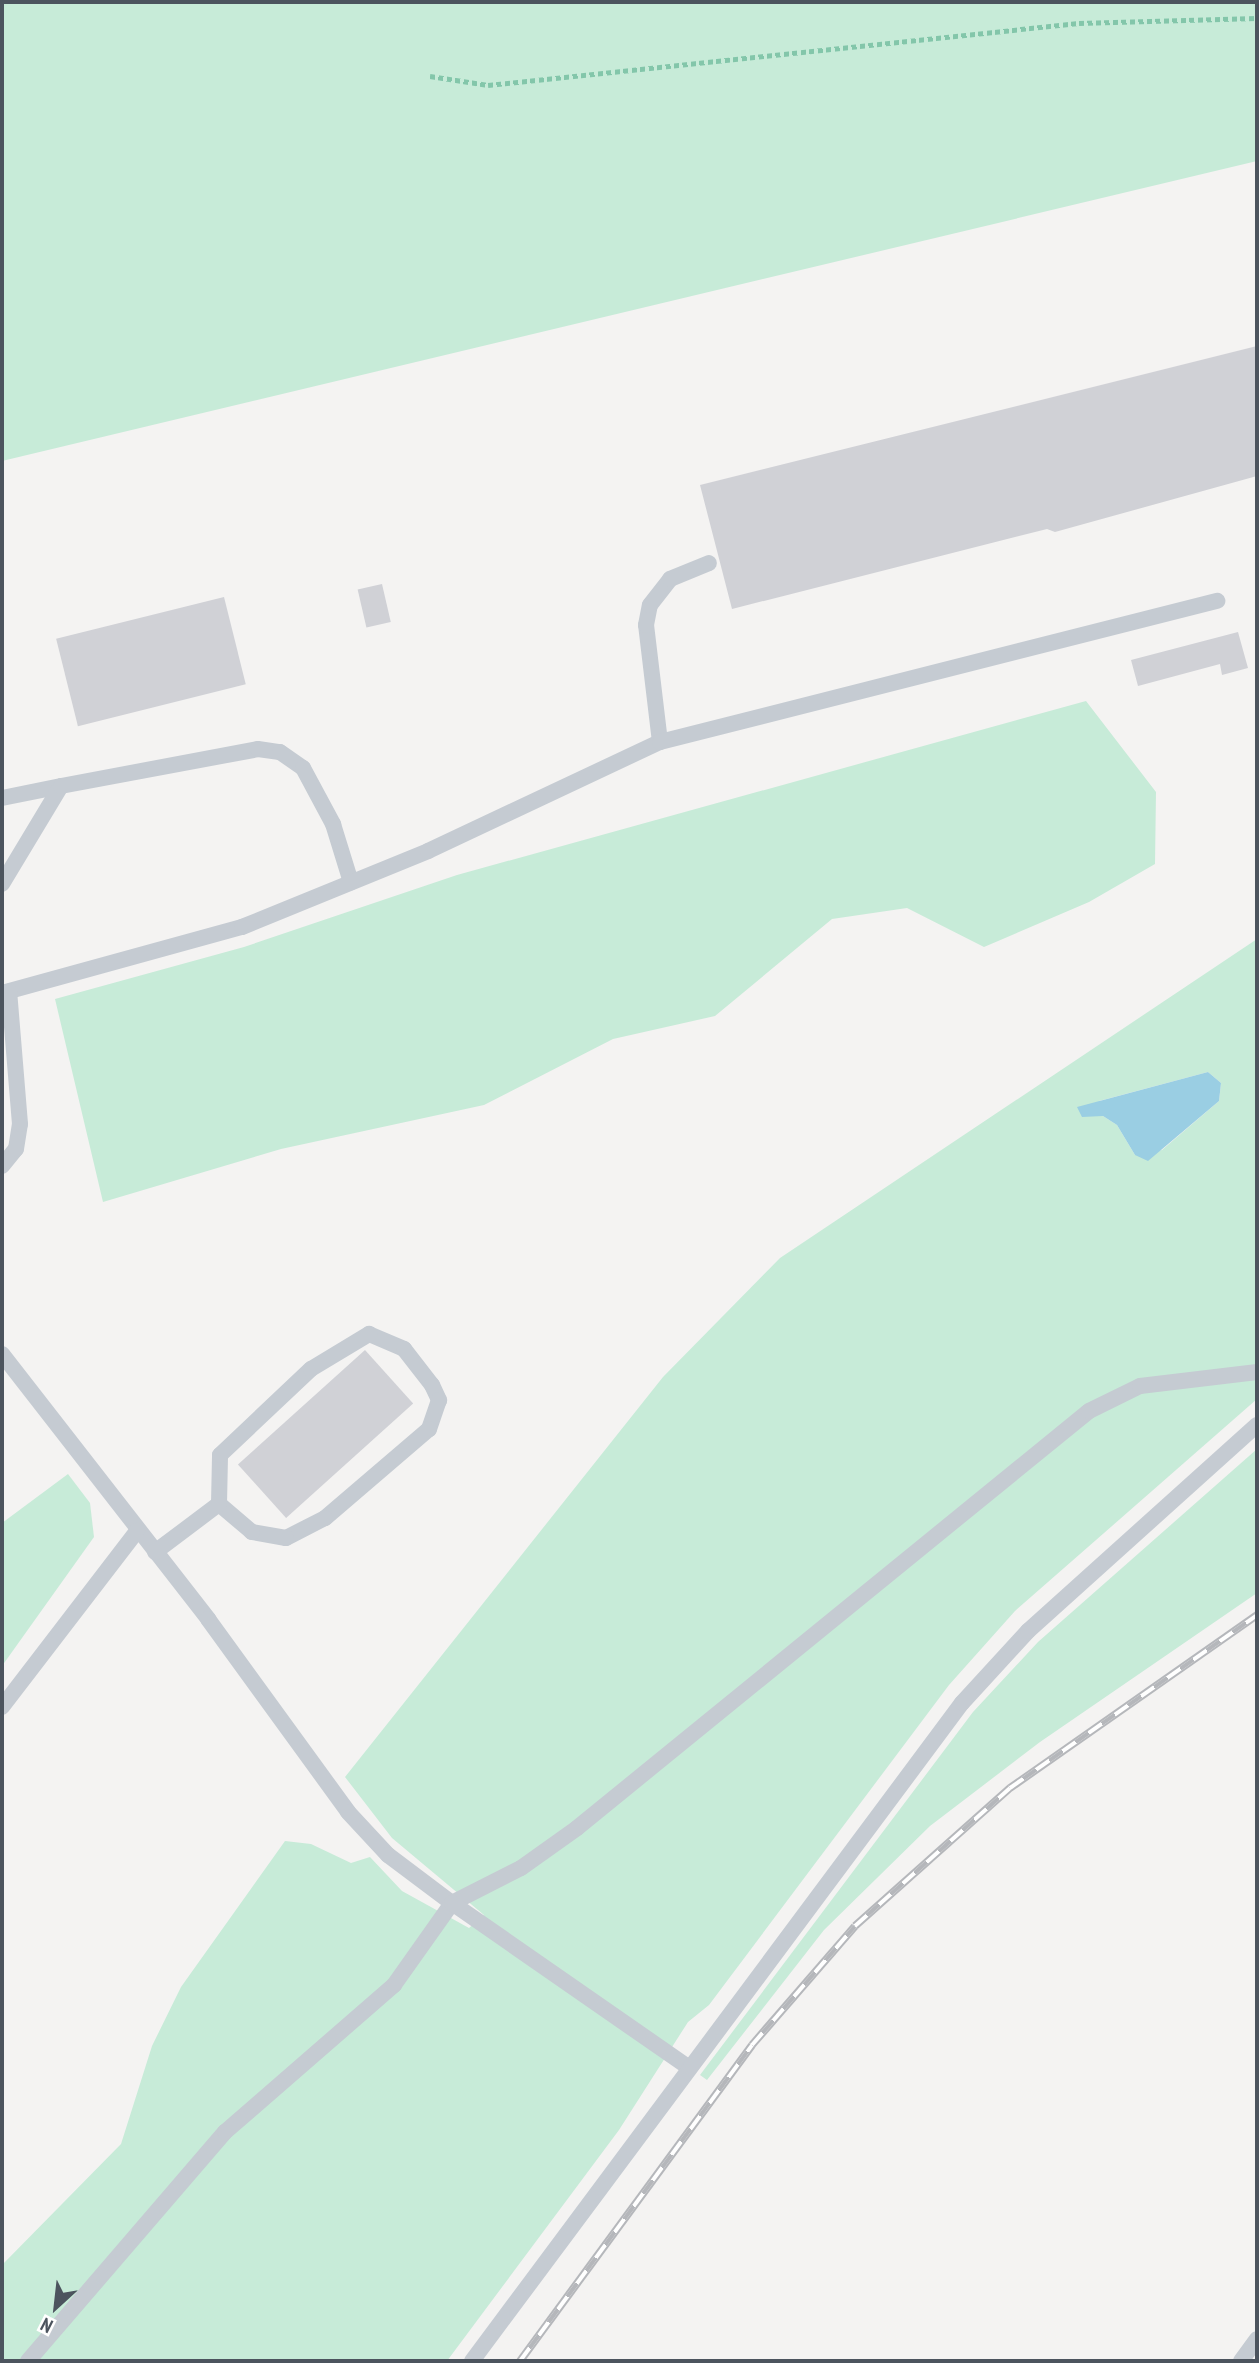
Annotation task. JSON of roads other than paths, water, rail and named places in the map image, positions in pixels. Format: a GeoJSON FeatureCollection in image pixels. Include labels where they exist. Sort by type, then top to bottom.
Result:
{"type":"FeatureCollection","features":[{"type":"Feature","properties":{"kind":"lane"},"geometry":{"type":"LineString","coordinates":[[660,742],[646,625],[650,605],[683,569],[709,563]]}},
{"type":"Feature","properties":{"kind":"lane"},"geometry":{"type":"LineString","coordinates":[[2,1166],[16,1149],[20,1124],[5,992],[242,927],[351,882],[660,742],[1217,601]]}},
{"type":"Feature","properties":{"kind":"lane"},"geometry":{"type":"LineString","coordinates":[[2,798],[258,749],[280,752],[303,768],[320,796],[351,882]]}},
{"type":"Feature","properties":{"kind":"lane"},"geometry":{"type":"LineString","coordinates":[[2,884],[61,786]]}},
{"type":"Feature","properties":{"kind":"lane"},"geometry":{"type":"LineString","coordinates":[[369,1334],[404,1349],[432,1385],[439,1400],[429,1429],[325,1518],[286,1538],[269,1538],[219,1504],[220,1455],[236,1435],[310,1369],[369,1334]]}},
{"type":"Feature","properties":{"kind":"lane"},"geometry":{"type":"LineString","coordinates":[[2,1354],[155,1552],[348,1812],[388,1855],[452,1903],[688,2067]]}},
{"type":"Feature","properties":{"kind":"lane"},"geometry":{"type":"LineString","coordinates":[[28,2361],[225,2132],[394,1985],[452,1903],[521,1868],[577,1828],[1089,1411],[1140,1386],[1257,1371]]}},
{"type":"Feature","properties":{"kind":"lane"},"geometry":{"type":"LineString","coordinates":[[471,2361],[962,1703],[1028,1631],[1257,1425]]}},
{"type":"Feature","properties":{"kind":"lane"},"geometry":{"type":"LineString","coordinates":[[155,1552],[219,1504]]}},
{"type":"Feature","properties":{"kind":"lane"},"geometry":{"type":"LineString","coordinates":[[2,1707],[7,1687],[137,1531]]}},
{"type":"Feature","properties":{"kind":"lane"},"geometry":{"type":"LineString","coordinates":[[1241,2361],[1257,2339]]}},
{"type":"Feature","properties":{"kind":"water"},"geometry":{"type":"Polygon","coordinates":[[[1208,1072],[1221,1083],[1219,1101],[1148,1161],[1135,1155],[1117,1125],[1103,1116],[1082,1117],[1077,1107],[1208,1072]]]}},
{"type":"Feature","properties":{"kind":"railway"},"geometry":{"type":"LineString","coordinates":[[520,2361],[752,2045],[855,1926],[1010,1788],[1257,1615]]}}]}
